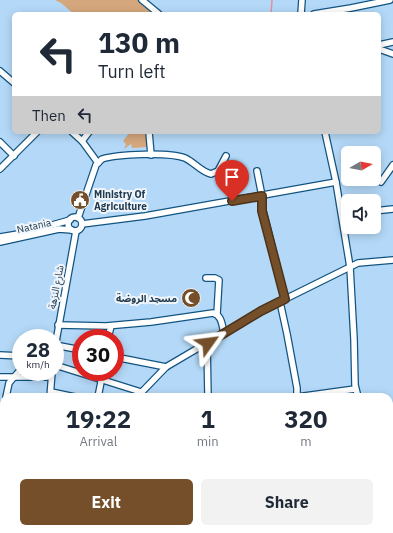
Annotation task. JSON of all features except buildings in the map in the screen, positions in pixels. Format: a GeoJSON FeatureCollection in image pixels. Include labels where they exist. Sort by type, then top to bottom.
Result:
{"type":"FeatureCollection","features":[{"type":"Feature","properties":{"kind":"street"},"geometry":{"type":"LineString","coordinates":[[142,0],[157,12]]}},
{"type":"Feature","properties":{"kind":"street"},"geometry":{"type":"LineString","coordinates":[[301,12],[302,0]]}},
{"type":"Feature","properties":{"kind":"street"},"geometry":{"type":"LineString","coordinates":[[325,12],[390,0]]}},
{"type":"Feature","properties":{"kind":"street"},"geometry":{"type":"LineString","coordinates":[[381,45],[393,42]]}},
{"type":"Feature","properties":{"kind":"street"},"geometry":{"type":"LineString","coordinates":[[381,50],[393,54]]}},
{"type":"Feature","properties":{"kind":"street"},"geometry":{"type":"LineString","coordinates":[[0,71],[12,81]]}},
{"type":"Feature","properties":{"kind":"street"},"geometry":{"type":"LineString","coordinates":[[0,170],[35,134]]}},
{"type":"Feature","properties":{"kind":"street"},"geometry":{"type":"LineString","coordinates":[[74,134],[82,141],[98,163]]}},
{"type":"Feature","properties":{"kind":"street"},"geometry":{"type":"LineString","coordinates":[[82,141],[87,134]]}},
{"type":"Feature","properties":{"kind":"street"},"geometry":{"type":"LineString","coordinates":[[149,134],[151,155]]}},
{"type":"Feature","properties":{"kind":"street"},"geometry":{"type":"LineString","coordinates":[[325,134],[336,182],[350,267],[355,389],[356,393]]}},
{"type":"Feature","properties":{"kind":"street"},"geometry":{"type":"LineString","coordinates":[[0,142],[14,156]]}},
{"type":"Feature","properties":{"kind":"street"},"geometry":{"type":"LineString","coordinates":[[78,218],[98,163],[106,158],[151,155],[175,156],[184,158],[206,173],[211,174],[218,171],[226,156]]}},
{"type":"Feature","properties":{"kind":"street"},"geometry":{"type":"LineString","coordinates":[[381,182],[393,165]]}},
{"type":"Feature","properties":{"kind":"street"},"geometry":{"type":"LineString","coordinates":[[257,171],[262,196],[262,211],[282,300],[297,393]]}},
{"type":"Feature","properties":{"kind":"street"},"geometry":{"type":"LineString","coordinates":[[82,224],[145,216],[336,182]]}},
{"type":"Feature","properties":{"kind":"street"},"geometry":{"type":"LineString","coordinates":[[381,210],[393,209]]}},
{"type":"Feature","properties":{"kind":"street"},"geometry":{"type":"LineString","coordinates":[[78,218],[73,218],[68,224],[74,231],[81,228],[82,224]]}},
{"type":"Feature","properties":{"kind":"street"},"geometry":{"type":"LineString","coordinates":[[78,218],[81,220],[82,224]]}},
{"type":"Feature","properties":{"kind":"street","name":"Natania"},"geometry":{"type":"LineString","coordinates":[[0,237],[24,233],[70,220]]}},
{"type":"Feature","properties":{"kind":"street","name":"Natania"},"geometry":{"type":"LineString","coordinates":[[0,242],[59,229],[74,231]]}},
{"type":"Feature","properties":{"kind":"street","name":"شارع النزهة"},"geometry":{"type":"LineString","coordinates":[[57,329],[74,231]]}},
{"type":"Feature","properties":{"kind":"street"},"geometry":{"type":"LineString","coordinates":[[141,393],[166,367],[282,300],[358,263],[393,260]]}},
{"type":"Feature","properties":{"kind":"street"},"geometry":{"type":"LineString","coordinates":[[206,278],[219,280],[218,314],[224,333]]}},
{"type":"Feature","properties":{"kind":"street"},"geometry":{"type":"LineString","coordinates":[[58,324],[111,326],[213,313],[218,314]]}},
{"type":"Feature","properties":{"kind":"street"},"geometry":{"type":"LineString","coordinates":[[208,343],[208,393]]}},
{"type":"Feature","properties":{"kind":"street"},"geometry":{"type":"LineString","coordinates":[[0,355],[12,356]]}},
{"type":"Feature","properties":{"kind":"street"},"geometry":{"type":"LineString","coordinates":[[124,359],[166,367]]}},
{"type":"Feature","properties":{"kind":"street"},"geometry":{"type":"LineString","coordinates":[[0,377],[12,377]]}},
{"type":"Feature","properties":{"kind":"street"},"geometry":{"type":"LineString","coordinates":[[7,393],[9,383],[12,379]]}},
{"type":"Feature","properties":{"kind":"street"},"geometry":{"type":"LineString","coordinates":[[50,393],[51,381]]}},
{"type":"Feature","properties":{"kind":"street"},"geometry":{"type":"LineString","coordinates":[[99,393],[102,381]]}},
{"type":"Feature","properties":{"kind":"street"},"geometry":{"type":"LineString","coordinates":[[107,381],[134,393]]}},
{"type":"Feature","properties":{"kind":"street"},"geometry":{"type":"LineString","coordinates":[[326,393],[355,389]]}},
{"type":"Feature","properties":{"kind":"shaded area"},"geometry":{"type":"Polygon","coordinates":[[[55,0],[140,0],[153,12],[72,12],[55,0]]]}},
{"type":"Feature","properties":{"kind":"shaded area"},"geometry":{"type":"Polygon","coordinates":[[[128,134],[146,134],[147,147],[132,148],[131,144],[124,149],[126,144],[123,141],[128,134]]]}},
{"type":"Feature","properties":{"kind":"waterway"},"geometry":{"type":"LineString","coordinates":[[271,12],[272,0]]}},
{"type":"Feature","properties":{"kind":"place","name":"Ministry Of Agriculture"},"geometry":{"type":"Point","coordinates":[80,200]}},
{"type":"Feature","properties":{"kind":"place","name":"مسجد الروضة"},"geometry":{"type":"Point","coordinates":[191,298]}},
{"type":"Feature","properties":{"kind":"route"},"geometry":{"type":"LineString","coordinates":[[208,343],[261,311],[285,299],[262,211],[262,196],[232,201]]}}]}
